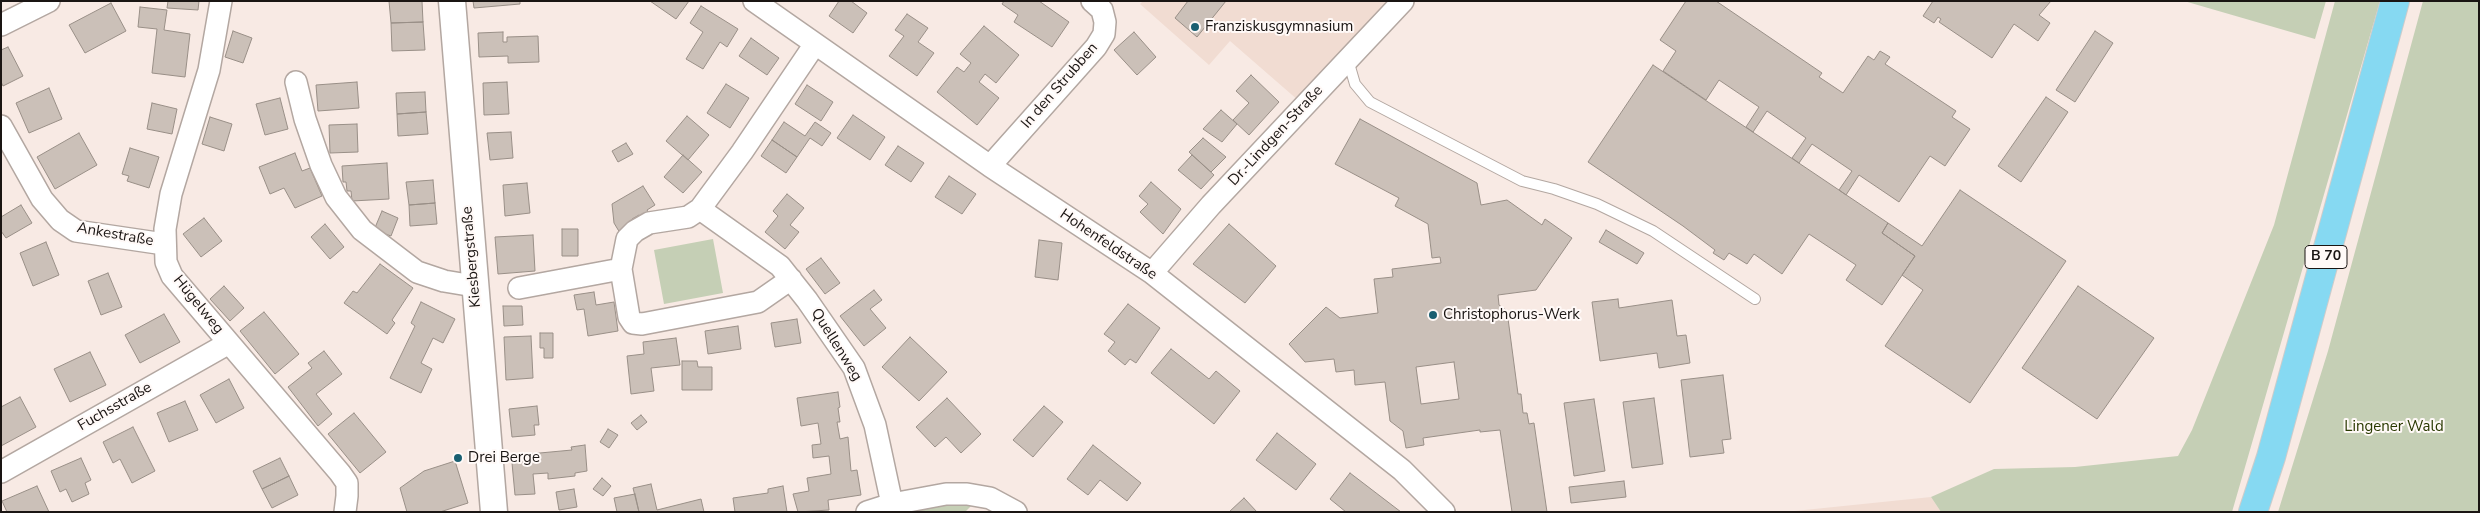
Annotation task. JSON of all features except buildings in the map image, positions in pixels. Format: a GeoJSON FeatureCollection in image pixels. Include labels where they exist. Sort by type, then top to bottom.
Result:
{"type":"FeatureCollection","features":[{"type":"Feature","properties":{"kind":"main road","name":"B 70"},"geometry":{"type":"LineString","coordinates":[[2253,512],[2274,447],[2395,1]]}},
{"type":"Feature","properties":{"kind":"street"},"geometry":{"type":"LineString","coordinates":[[1,25],[49,1]]}},
{"type":"Feature","properties":{"kind":"street","name":"Hügelweg"},"geometry":{"type":"LineString","coordinates":[[220,1],[209,70],[171,194],[164,244],[166,262],[172,276],[340,472],[346,483],[348,496],[345,512]]}},
{"type":"Feature","properties":{"kind":"street","name":"Kiesbergstraße"},"geometry":{"type":"LineString","coordinates":[[452,1],[494,512]]}},
{"type":"Feature","properties":{"kind":"street","name":"Hohenfeldstraße"},"geometry":{"type":"LineString","coordinates":[[754,1],[990,166],[1152,273],[1402,470],[1444,512]]}},
{"type":"Feature","properties":{"kind":"street","name":"In den Strubben"},"geometry":{"type":"LineString","coordinates":[[990,166],[1096,47],[1104,34],[1105,22],[1102,10],[1092,1]]}},
{"type":"Feature","properties":{"kind":"street","name":"Dr.-Lindgen-Straße"},"geometry":{"type":"LineString","coordinates":[[1152,273],[1211,205],[1403,1]]}},
{"type":"Feature","properties":{"kind":"street"},"geometry":{"type":"LineString","coordinates":[[792,279],[758,302],[642,324],[633,323],[629,317],[621,269],[627,239],[635,231],[649,223],[688,217],[700,209],[815,44]]}},
{"type":"Feature","properties":{"kind":"street"},"geometry":{"type":"LineString","coordinates":[[296,82],[305,119],[321,165],[336,197],[362,230],[417,272],[444,281],[474,286]]}},
{"type":"Feature","properties":{"kind":"street","name":"Ankestraße"},"geometry":{"type":"LineString","coordinates":[[1,126],[42,199],[60,220],[76,231],[164,244]]}},
{"type":"Feature","properties":{"kind":"street","name":"Quellenweg"},"geometry":{"type":"LineString","coordinates":[[700,209],[780,266],[792,279],[854,368],[875,425],[892,504]]}},
{"type":"Feature","properties":{"kind":"street"},"geometry":{"type":"LineString","coordinates":[[519,288],[621,269]]}},
{"type":"Feature","properties":{"kind":"street","name":"Fuchsstraße"},"geometry":{"type":"LineString","coordinates":[[1,472],[230,343]]}},
{"type":"Feature","properties":{"kind":"street"},"geometry":{"type":"LineString","coordinates":[[867,512],[892,504],[946,494],[967,494],[990,498],[1016,512]]}},
{"type":"Feature","properties":{"kind":"lane"},"geometry":{"type":"LineString","coordinates":[[1348,60],[1355,84],[1370,102],[1522,181],[1554,189],[1597,204],[1654,231],[1755,299]]}},
{"type":"Feature","properties":{"kind":"shaded area"},"geometry":{"type":"Polygon","coordinates":[[[1143,1],[1391,1],[1299,101],[1230,41],[1209,65],[1140,4],[1143,1]]]}},
{"type":"Feature","properties":{"kind":"shaded area"},"geometry":{"type":"Polygon","coordinates":[[[1931,497],[1941,512],[1785,512],[1931,497]]]}},
{"type":"Feature","properties":{"kind":"green space"},"geometry":{"type":"Polygon","coordinates":[[[2184,1],[2326,1],[2315,39],[2184,1]]]}},
{"type":"Feature","properties":{"kind":"green space"},"geometry":{"type":"Polygon","coordinates":[[[2335,1],[2380,1],[2232,512],[1941,512],[1931,497],[1994,469],[2075,467],[2178,456],[2192,430],[2274,225],[2335,1]]]}},
{"type":"Feature","properties":{"kind":"green space","name":"Lingener Wald"},"geometry":{"type":"Polygon","coordinates":[[[2423,1],[2479,1],[2479,512],[2278,512],[2328,351],[2423,1]]]}},
{"type":"Feature","properties":{"kind":"green space"},"geometry":{"type":"Polygon","coordinates":[[[713,239],[723,293],[664,304],[654,250],[713,239]]]}},
{"type":"Feature","properties":{"kind":"green space"},"geometry":{"type":"Polygon","coordinates":[[[944,496],[974,503],[965,512],[878,512],[944,496]]]}},
{"type":"Feature","properties":{"kind":"place","name":"Franziskusgymnasium"},"geometry":{"type":"Point","coordinates":[1195,27]}},
{"type":"Feature","properties":{"kind":"place","name":"Christophorus-Werk"},"geometry":{"type":"Point","coordinates":[1433,315]}},
{"type":"Feature","properties":{"kind":"place","name":"Drei Berge"},"geometry":{"type":"Point","coordinates":[458,458]}}]}
